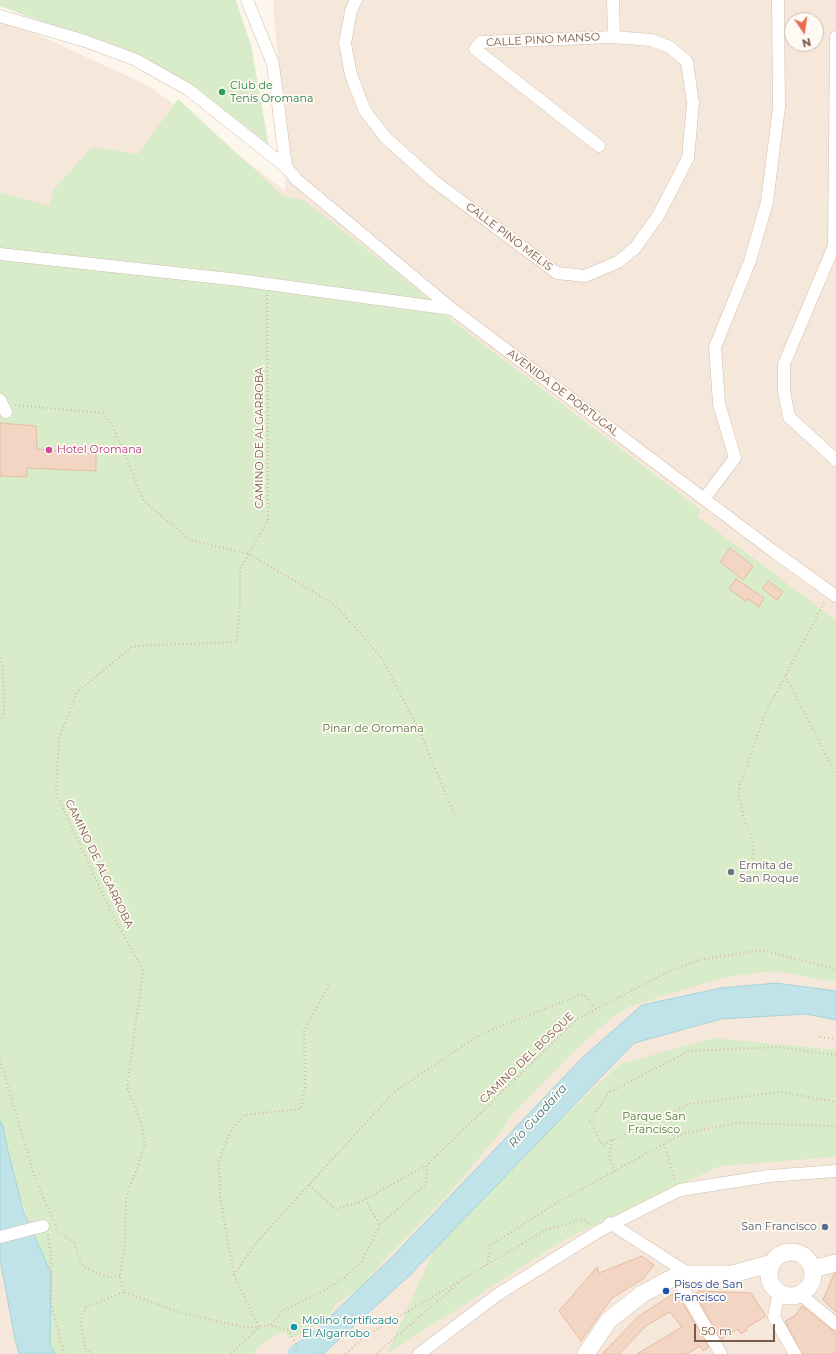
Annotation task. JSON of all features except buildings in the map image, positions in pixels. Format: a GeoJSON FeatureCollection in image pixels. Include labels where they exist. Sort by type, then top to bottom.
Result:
{"type":"FeatureCollection","features":[{"type":"Feature","properties":{"kind":"main road"},"geometry":{"type":"LineString","coordinates":[[733,1274],[775,1288],[786,1296],[800,1294],[811,1284],[812,1269],[805,1257],[796,1252],[780,1255],[772,1263],[769,1269],[775,1288]]}},
{"type":"Feature","properties":{"kind":"main road"},"geometry":{"type":"LineString","coordinates":[[586,1354],[609,1320],[642,1294],[682,1275],[733,1274],[772,1263]]}},
{"type":"Feature","properties":{"kind":"main road"},"geometry":{"type":"LineString","coordinates":[[812,1269],[836,1263]]}},
{"type":"Feature","properties":{"kind":"street"},"geometry":{"type":"LineString","coordinates":[[247,0],[273,64],[286,167]]}},
{"type":"Feature","properties":{"kind":"street","name":"CALLE PINO MELIS"},"geometry":{"type":"LineString","coordinates":[[356,0],[351,11],[346,43],[351,75],[365,111],[386,138],[434,181],[557,273],[585,276],[618,262],[635,248],[658,216],[688,158],[693,103],[687,62],[670,47],[657,42],[651,40],[614,37]]}},
{"type":"Feature","properties":{"kind":"street","name":"CALLE PINO MANSO"},"geometry":{"type":"LineString","coordinates":[[599,146],[475,49],[481,42],[614,37],[613,0]]}},
{"type":"Feature","properties":{"kind":"street"},"geometry":{"type":"LineString","coordinates":[[704,499],[736,458],[719,404],[714,347],[750,261],[768,202],[779,107],[778,0]]}},
{"type":"Feature","properties":{"kind":"street","name":"AVENIDA DE PORTUGAL"},"geometry":{"type":"LineString","coordinates":[[0,16],[85,40],[136,60],[189,90],[286,167],[297,180],[452,309],[833,594]]}},
{"type":"Feature","properties":{"kind":"street"},"geometry":{"type":"LineString","coordinates":[[836,37],[834,246],[832,261],[784,364],[784,391],[789,417],[836,460]]}},
{"type":"Feature","properties":{"kind":"street"},"geometry":{"type":"LineString","coordinates":[[0,254],[267,284],[452,309]]}},
{"type":"Feature","properties":{"kind":"street"},"geometry":{"type":"LineString","coordinates":[[419,1354],[497,1295],[610,1223],[680,1190],[769,1176],[836,1172]]}},
{"type":"Feature","properties":{"kind":"street"},"geometry":{"type":"LineString","coordinates":[[610,1223],[682,1275],[721,1354]]}},
{"type":"Feature","properties":{"kind":"street"},"geometry":{"type":"LineString","coordinates":[[0,1237],[46,1229]]}},
{"type":"Feature","properties":{"kind":"street"},"geometry":{"type":"LineString","coordinates":[[775,1288],[774,1317],[795,1354]]}},
{"type":"Feature","properties":{"kind":"street"},"geometry":{"type":"LineString","coordinates":[[800,1294],[836,1324]]}},
{"type":"Feature","properties":{"kind":"path","name":"CAMINO DE ALGARROBA"},"geometry":{"type":"LineString","coordinates":[[124,1292],[120,1276],[125,1242],[126,1198],[145,1145],[142,1126],[127,1087],[143,970],[111,912],[56,793],[59,739],[77,692],[133,646],[237,642],[240,604],[240,569],[268,520],[267,284]]}},
{"type":"Feature","properties":{"kind":"path"},"geometry":{"type":"LineString","coordinates":[[3,405],[103,412],[113,427],[144,501],[190,540],[249,554],[335,605],[382,658],[420,732],[455,816]]}},
{"type":"Feature","properties":{"kind":"path"},"geometry":{"type":"LineString","coordinates":[[751,862],[754,851],[752,840],[744,819],[738,791],[765,714],[785,675],[833,594]]}},
{"type":"Feature","properties":{"kind":"path"},"geometry":{"type":"LineString","coordinates":[[0,658],[4,670],[4,714],[0,721]]}},
{"type":"Feature","properties":{"kind":"path"},"geometry":{"type":"LineString","coordinates":[[785,675],[836,775]]}},
{"type":"Feature","properties":{"kind":"path","name":"CAMINO DEL BOSQUE"},"geometry":{"type":"LineString","coordinates":[[309,1185],[335,1209],[365,1199],[427,1165],[577,1019],[668,972],[699,960],[761,950],[836,969]]}},
{"type":"Feature","properties":{"kind":"path"},"geometry":{"type":"LineString","coordinates":[[259,1327],[234,1275],[220,1196],[219,1160],[231,1131],[244,1115],[301,1109],[305,1086],[304,1032],[330,982]]}},
{"type":"Feature","properties":{"kind":"path"},"geometry":{"type":"LineString","coordinates":[[234,1275],[255,1244],[394,1092],[481,1034],[583,994],[596,1009]]}},
{"type":"Feature","properties":{"kind":"path"},"geometry":{"type":"LineString","coordinates":[[820,1038],[836,1039]]}},
{"type":"Feature","properties":{"kind":"path"},"geometry":{"type":"LineString","coordinates":[[836,1055],[778,1047],[689,1051],[608,1093],[590,1121],[602,1145],[689,1104],[781,1092],[836,1102]]}},
{"type":"Feature","properties":{"kind":"path"},"geometry":{"type":"LineString","coordinates":[[0,1060],[35,1178],[58,1232],[73,1241],[83,1267],[108,1277],[120,1276]]}},
{"type":"Feature","properties":{"kind":"path"},"geometry":{"type":"LineString","coordinates":[[487,1265],[490,1244],[558,1202],[682,1134],[736,1123],[836,1126]]}},
{"type":"Feature","properties":{"kind":"path"},"geometry":{"type":"LineString","coordinates":[[612,1140],[609,1155],[614,1172]]}},
{"type":"Feature","properties":{"kind":"path"},"geometry":{"type":"LineString","coordinates":[[664,1144],[674,1178]]}},
{"type":"Feature","properties":{"kind":"path"},"geometry":{"type":"LineString","coordinates":[[271,1325],[282,1311],[323,1292],[344,1278],[362,1261],[380,1225],[426,1184],[427,1165]]}},
{"type":"Feature","properties":{"kind":"path"},"geometry":{"type":"LineString","coordinates":[[365,1199],[380,1225]]}},
{"type":"Feature","properties":{"kind":"path"},"geometry":{"type":"LineString","coordinates":[[346,1354],[364,1337],[546,1230],[583,1219],[599,1231]]}},
{"type":"Feature","properties":{"kind":"path"},"geometry":{"type":"LineString","coordinates":[[46,1229],[51,1255],[50,1303],[64,1354]]}},
{"type":"Feature","properties":{"kind":"path"},"geometry":{"type":"LineString","coordinates":[[376,1354],[464,1279]]}},
{"type":"Feature","properties":{"kind":"path"},"geometry":{"type":"LineString","coordinates":[[88,1354],[85,1348],[80,1319],[86,1307],[124,1292],[182,1313],[243,1327],[271,1325],[288,1330],[297,1345],[296,1354]]}},
{"type":"Feature","properties":{"kind":"path"},"geometry":{"type":"LineString","coordinates":[[230,1354],[259,1327]]}},
{"type":"Feature","properties":{"kind":"path"},"geometry":{"type":"LineString","coordinates":[[85,1348],[93,1354]]}},
{"type":"Feature","properties":{"kind":"shaded area","name":"Pinar de Oromana"},"geometry":{"type":"Polygon","coordinates":[[[273,0],[836,0],[836,1354],[0,1354],[0,17],[151,87],[285,191],[286,167],[273,0]]]}},
{"type":"Feature","properties":{"kind":"green space","name":"Club de Tenis Oromana"},"geometry":{"type":"Polygon","coordinates":[[[0,0],[236,0],[251,45],[271,158],[156,69],[91,40],[0,6],[0,0]]]}},
{"type":"Feature","properties":{"kind":"green space","name":"Pinar de Oromana"},"geometry":{"type":"Polygon","coordinates":[[[178,99],[283,196],[304,200],[412,285],[450,319],[701,510],[697,516],[836,620],[836,982],[774,971],[746,974],[721,978],[628,1007],[608,1021],[573,1052],[514,1113],[502,1131],[446,1197],[385,1259],[361,1287],[335,1304],[333,1311],[304,1334],[289,1338],[285,1332],[281,1332],[261,1344],[254,1354],[52,1354],[32,1230],[21,1199],[0,1120],[0,192],[49,206],[53,190],[92,147],[138,154],[178,99]]]}},
{"type":"Feature","properties":{"kind":"green space","name":"Parque San Francisco"},"geometry":{"type":"Polygon","coordinates":[[[714,1038],[836,1050],[836,1157],[720,1166],[567,1238],[387,1354],[442,1232],[620,1064],[714,1038]]]}},
{"type":"Feature","properties":{"kind":"water"},"geometry":{"type":"Polygon","coordinates":[[[776,983],[836,991],[836,1020],[806,1014],[721,1019],[634,1043],[409,1276],[323,1354],[307,1354],[314,1332],[393,1256],[582,1058],[642,1005],[721,988],[776,983]]]}},
{"type":"Feature","properties":{"kind":"water"},"geometry":{"type":"Polygon","coordinates":[[[0,1121],[3,1126],[24,1213],[51,1273],[50,1345],[55,1354],[19,1354],[15,1339],[0,1259],[0,1121]]]}},
{"type":"Feature","properties":{"kind":"waterway","name":"Río Guadaíra"},"geometry":{"type":"LineString","coordinates":[[297,1354],[330,1331]]}},
{"type":"Feature","properties":{"kind":"place","name":"Club de Tenis Oromana"},"geometry":{"type":"Point","coordinates":[222,92]}},
{"type":"Feature","properties":{"kind":"place","name":"Hotel Oromana"},"geometry":{"type":"Point","coordinates":[49,450]}},
{"type":"Feature","properties":{"kind":"place","name":"Ermita de San Roque"},"geometry":{"type":"Point","coordinates":[731,872]}},
{"type":"Feature","properties":{"kind":"place","name":"San Francisco"},"geometry":{"type":"Point","coordinates":[825,1227]}},
{"type":"Feature","properties":{"kind":"place","name":"Pisos de San Francisco"},"geometry":{"type":"Point","coordinates":[666,1291]}},
{"type":"Feature","properties":{"kind":"place","name":"Molino fortificado El Algarrobo"},"geometry":{"type":"Point","coordinates":[294,1327]}}]}
